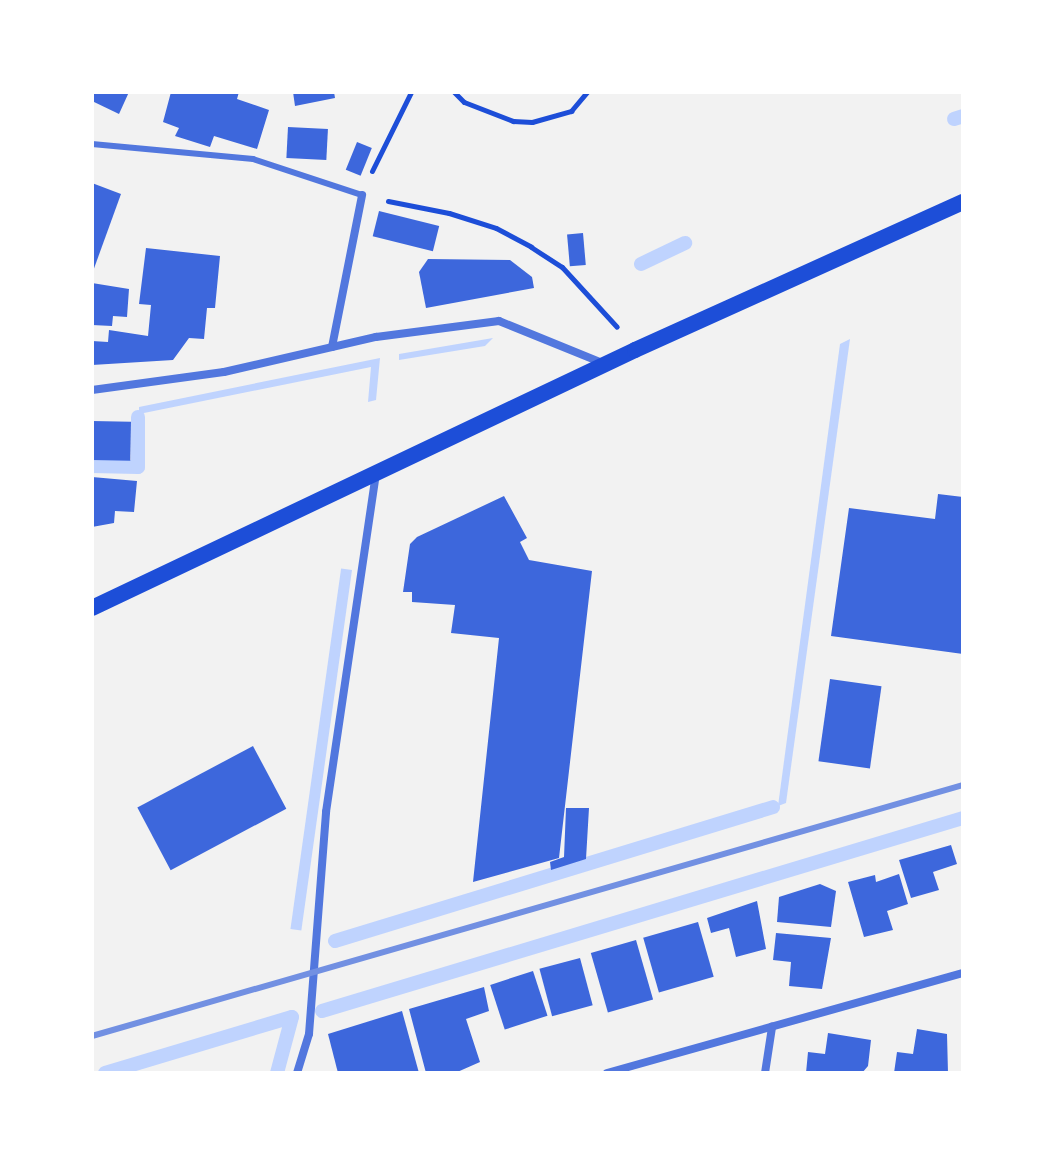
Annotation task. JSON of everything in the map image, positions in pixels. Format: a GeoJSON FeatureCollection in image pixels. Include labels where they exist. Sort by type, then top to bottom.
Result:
{"type":"FeatureCollection","features":[{"type":"Feature","properties":{"kind":"main road"},"geometry":{"type":"LineString","coordinates":[[92,608],[635,350],[963,202]]}},
{"type":"Feature","properties":{"kind":"street"},"geometry":{"type":"LineString","coordinates":[[332,347],[362,195]]}},
{"type":"Feature","properties":{"kind":"street"},"geometry":{"type":"LineString","coordinates":[[92,390],[224,372],[332,347],[499,321],[606,364]]}},
{"type":"Feature","properties":{"kind":"street"},"geometry":{"type":"LineString","coordinates":[[297,1073],[309,1034],[326,812],[376,474]]}},
{"type":"Feature","properties":{"kind":"street"},"geometry":{"type":"LineString","coordinates":[[607,1073],[963,973]]}},
{"type":"Feature","properties":{"kind":"street"},"geometry":{"type":"LineString","coordinates":[[765,1073],[772,1027]]}},
{"type":"Feature","properties":{"kind":"lane"},"geometry":{"type":"LineString","coordinates":[[92,144],[253,159],[362,195]]}},
{"type":"Feature","properties":{"kind":"path"},"geometry":{"type":"LineString","coordinates":[[411,92],[362,195],[449,213],[496,228],[531,247],[590,293],[635,350]]}},
{"type":"Feature","properties":{"kind":"path"},"geometry":{"type":"LineString","coordinates":[[454,92],[464,102],[513,121],[532,122],[571,111],[587,92]]}},
{"type":"Feature","properties":{"kind":"water"},"geometry":{"type":"Polygon","coordinates":[[[493,338],[485,346],[399,360],[399,354],[493,338]]]}},
{"type":"Feature","properties":{"kind":"water"},"geometry":{"type":"Polygon","coordinates":[[[850,339],[786,803],[778,806],[840,344],[850,339]]]}},
{"type":"Feature","properties":{"kind":"water"},"geometry":{"type":"Polygon","coordinates":[[[380,358],[376,400],[368,402],[371,367],[139,414],[139,407],[380,358]]]}},
{"type":"Feature","properties":{"kind":"water"},"geometry":{"type":"Polygon","coordinates":[[[341,568],[352,570],[301,930],[290,929],[341,568]]]}},
{"type":"Feature","properties":{"kind":"building"},"geometry":{"type":"Polygon","coordinates":[[[92,92],[129,92],[119,114],[92,101],[92,92]]]}},
{"type":"Feature","properties":{"kind":"building"},"geometry":{"type":"Polygon","coordinates":[[[171,92],[239,92],[237,99],[269,110],[257,149],[214,136],[210,147],[175,136],[179,128],[163,122],[171,92]]]}},
{"type":"Feature","properties":{"kind":"building"},"geometry":{"type":"Polygon","coordinates":[[[293,92],[334,92],[335,98],[295,106],[293,92]]]}},
{"type":"Feature","properties":{"kind":"building"},"geometry":{"type":"Polygon","coordinates":[[[288,127],[328,129],[326,160],[286,158],[288,127]]]}},
{"type":"Feature","properties":{"kind":"building"},"geometry":{"type":"Polygon","coordinates":[[[357,142],[372,148],[361,176],[346,170],[357,142]]]}},
{"type":"Feature","properties":{"kind":"building"},"geometry":{"type":"Polygon","coordinates":[[[92,183],[121,194],[92,274],[92,183]]]}},
{"type":"Feature","properties":{"kind":"building"},"geometry":{"type":"Polygon","coordinates":[[[379,211],[439,226],[433,251],[373,236],[379,211]]]}},
{"type":"Feature","properties":{"kind":"building"},"geometry":{"type":"Polygon","coordinates":[[[583,233],[586,265],[570,266],[567,234],[583,233]]]}},
{"type":"Feature","properties":{"kind":"building"},"geometry":{"type":"Polygon","coordinates":[[[146,248],[220,256],[215,308],[207,308],[204,339],[189,338],[173,360],[92,365],[92,341],[108,342],[109,330],[148,336],[151,305],[139,304],[146,248]]]}},
{"type":"Feature","properties":{"kind":"building"},"geometry":{"type":"Polygon","coordinates":[[[428,259],[510,260],[532,277],[534,288],[426,308],[419,272],[428,259]]]}},
{"type":"Feature","properties":{"kind":"building"},"geometry":{"type":"Polygon","coordinates":[[[92,283],[129,289],[127,317],[113,316],[112,326],[92,325],[92,283]]]}},
{"type":"Feature","properties":{"kind":"building"},"geometry":{"type":"Polygon","coordinates":[[[92,421],[131,422],[130,461],[92,460],[92,421]]]}},
{"type":"Feature","properties":{"kind":"building"},"geometry":{"type":"Polygon","coordinates":[[[92,477],[137,481],[134,512],[115,511],[114,523],[92,527],[92,477]]]}},
{"type":"Feature","properties":{"kind":"building"},"geometry":{"type":"Polygon","coordinates":[[[938,494],[963,497],[963,654],[831,636],[849,508],[935,519],[938,494]]]}},
{"type":"Feature","properties":{"kind":"building"},"geometry":{"type":"Polygon","coordinates":[[[504,496],[527,538],[520,542],[529,560],[592,571],[559,858],[473,882],[499,638],[451,633],[455,605],[412,602],[412,592],[403,592],[410,544],[417,537],[504,496]]]}},
{"type":"Feature","properties":{"kind":"building"},"geometry":{"type":"Polygon","coordinates":[[[830,679],[881,686],[870,768],[818,761],[830,679]]]}},
{"type":"Feature","properties":{"kind":"building"},"geometry":{"type":"Polygon","coordinates":[[[253,746],[286,809],[171,870],[137,808],[253,746]]]}},
{"type":"Feature","properties":{"kind":"building"},"geometry":{"type":"Polygon","coordinates":[[[566,808],[589,808],[586,859],[551,870],[550,862],[564,857],[566,808]]]}},
{"type":"Feature","properties":{"kind":"building"},"geometry":{"type":"Polygon","coordinates":[[[951,845],[957,864],[933,872],[939,890],[911,898],[899,860],[951,845]]]}},
{"type":"Feature","properties":{"kind":"building"},"geometry":{"type":"Polygon","coordinates":[[[899,874],[908,904],[887,911],[893,930],[864,937],[848,882],[875,875],[876,882],[899,874]]]}},
{"type":"Feature","properties":{"kind":"building"},"geometry":{"type":"Polygon","coordinates":[[[820,884],[836,891],[831,927],[777,922],[779,897],[820,884]]]}},
{"type":"Feature","properties":{"kind":"building"},"geometry":{"type":"Polygon","coordinates":[[[757,901],[766,949],[736,957],[729,928],[711,933],[707,918],[757,901]]]}},
{"type":"Feature","properties":{"kind":"building"},"geometry":{"type":"Polygon","coordinates":[[[698,922],[714,977],[659,993],[643,938],[698,922]]]}},
{"type":"Feature","properties":{"kind":"building"},"geometry":{"type":"Polygon","coordinates":[[[776,933],[831,938],[822,989],[789,986],[791,962],[773,960],[776,933]]]}},
{"type":"Feature","properties":{"kind":"building"},"geometry":{"type":"Polygon","coordinates":[[[636,940],[653,1000],[608,1013],[591,953],[636,940]]]}},
{"type":"Feature","properties":{"kind":"building"},"geometry":{"type":"Polygon","coordinates":[[[580,958],[593,1005],[552,1016],[539,969],[580,958]]]}},
{"type":"Feature","properties":{"kind":"building"},"geometry":{"type":"Polygon","coordinates":[[[533,971],[548,1016],[505,1030],[490,985],[533,971]]]}},
{"type":"Feature","properties":{"kind":"building"},"geometry":{"type":"Polygon","coordinates":[[[484,987],[489,1011],[466,1019],[480,1062],[455,1073],[426,1073],[409,1009],[484,987]]]}},
{"type":"Feature","properties":{"kind":"building"},"geometry":{"type":"Polygon","coordinates":[[[402,1011],[419,1073],[338,1073],[328,1034],[402,1011]]]}},
{"type":"Feature","properties":{"kind":"building"},"geometry":{"type":"Polygon","coordinates":[[[917,1029],[947,1034],[948,1073],[894,1073],[897,1052],[913,1054],[917,1029]]]}},
{"type":"Feature","properties":{"kind":"building"},"geometry":{"type":"Polygon","coordinates":[[[828,1033],[871,1040],[868,1066],[862,1073],[806,1073],[808,1052],[825,1054],[828,1033]]]}},
{"type":"Feature","properties":{"kind":"waterway"},"geometry":{"type":"LineString","coordinates":[[954,119],[963,116]]}},
{"type":"Feature","properties":{"kind":"waterway"},"geometry":{"type":"LineString","coordinates":[[641,264],[685,243]]}},
{"type":"Feature","properties":{"kind":"waterway"},"geometry":{"type":"LineString","coordinates":[[92,466],[138,467],[138,417]]}},
{"type":"Feature","properties":{"kind":"waterway"},"geometry":{"type":"LineString","coordinates":[[335,941],[773,807]]}},
{"type":"Feature","properties":{"kind":"waterway"},"geometry":{"type":"LineString","coordinates":[[322,1011],[963,818]]}},
{"type":"Feature","properties":{"kind":"waterway"},"geometry":{"type":"LineString","coordinates":[[105,1073],[292,1017]]}},
{"type":"Feature","properties":{"kind":"waterway"},"geometry":{"type":"LineString","coordinates":[[277,1073],[292,1017]]}},
{"type":"Feature","properties":{"kind":"railway"},"geometry":{"type":"LineString","coordinates":[[92,1036],[963,785]]}}]}
